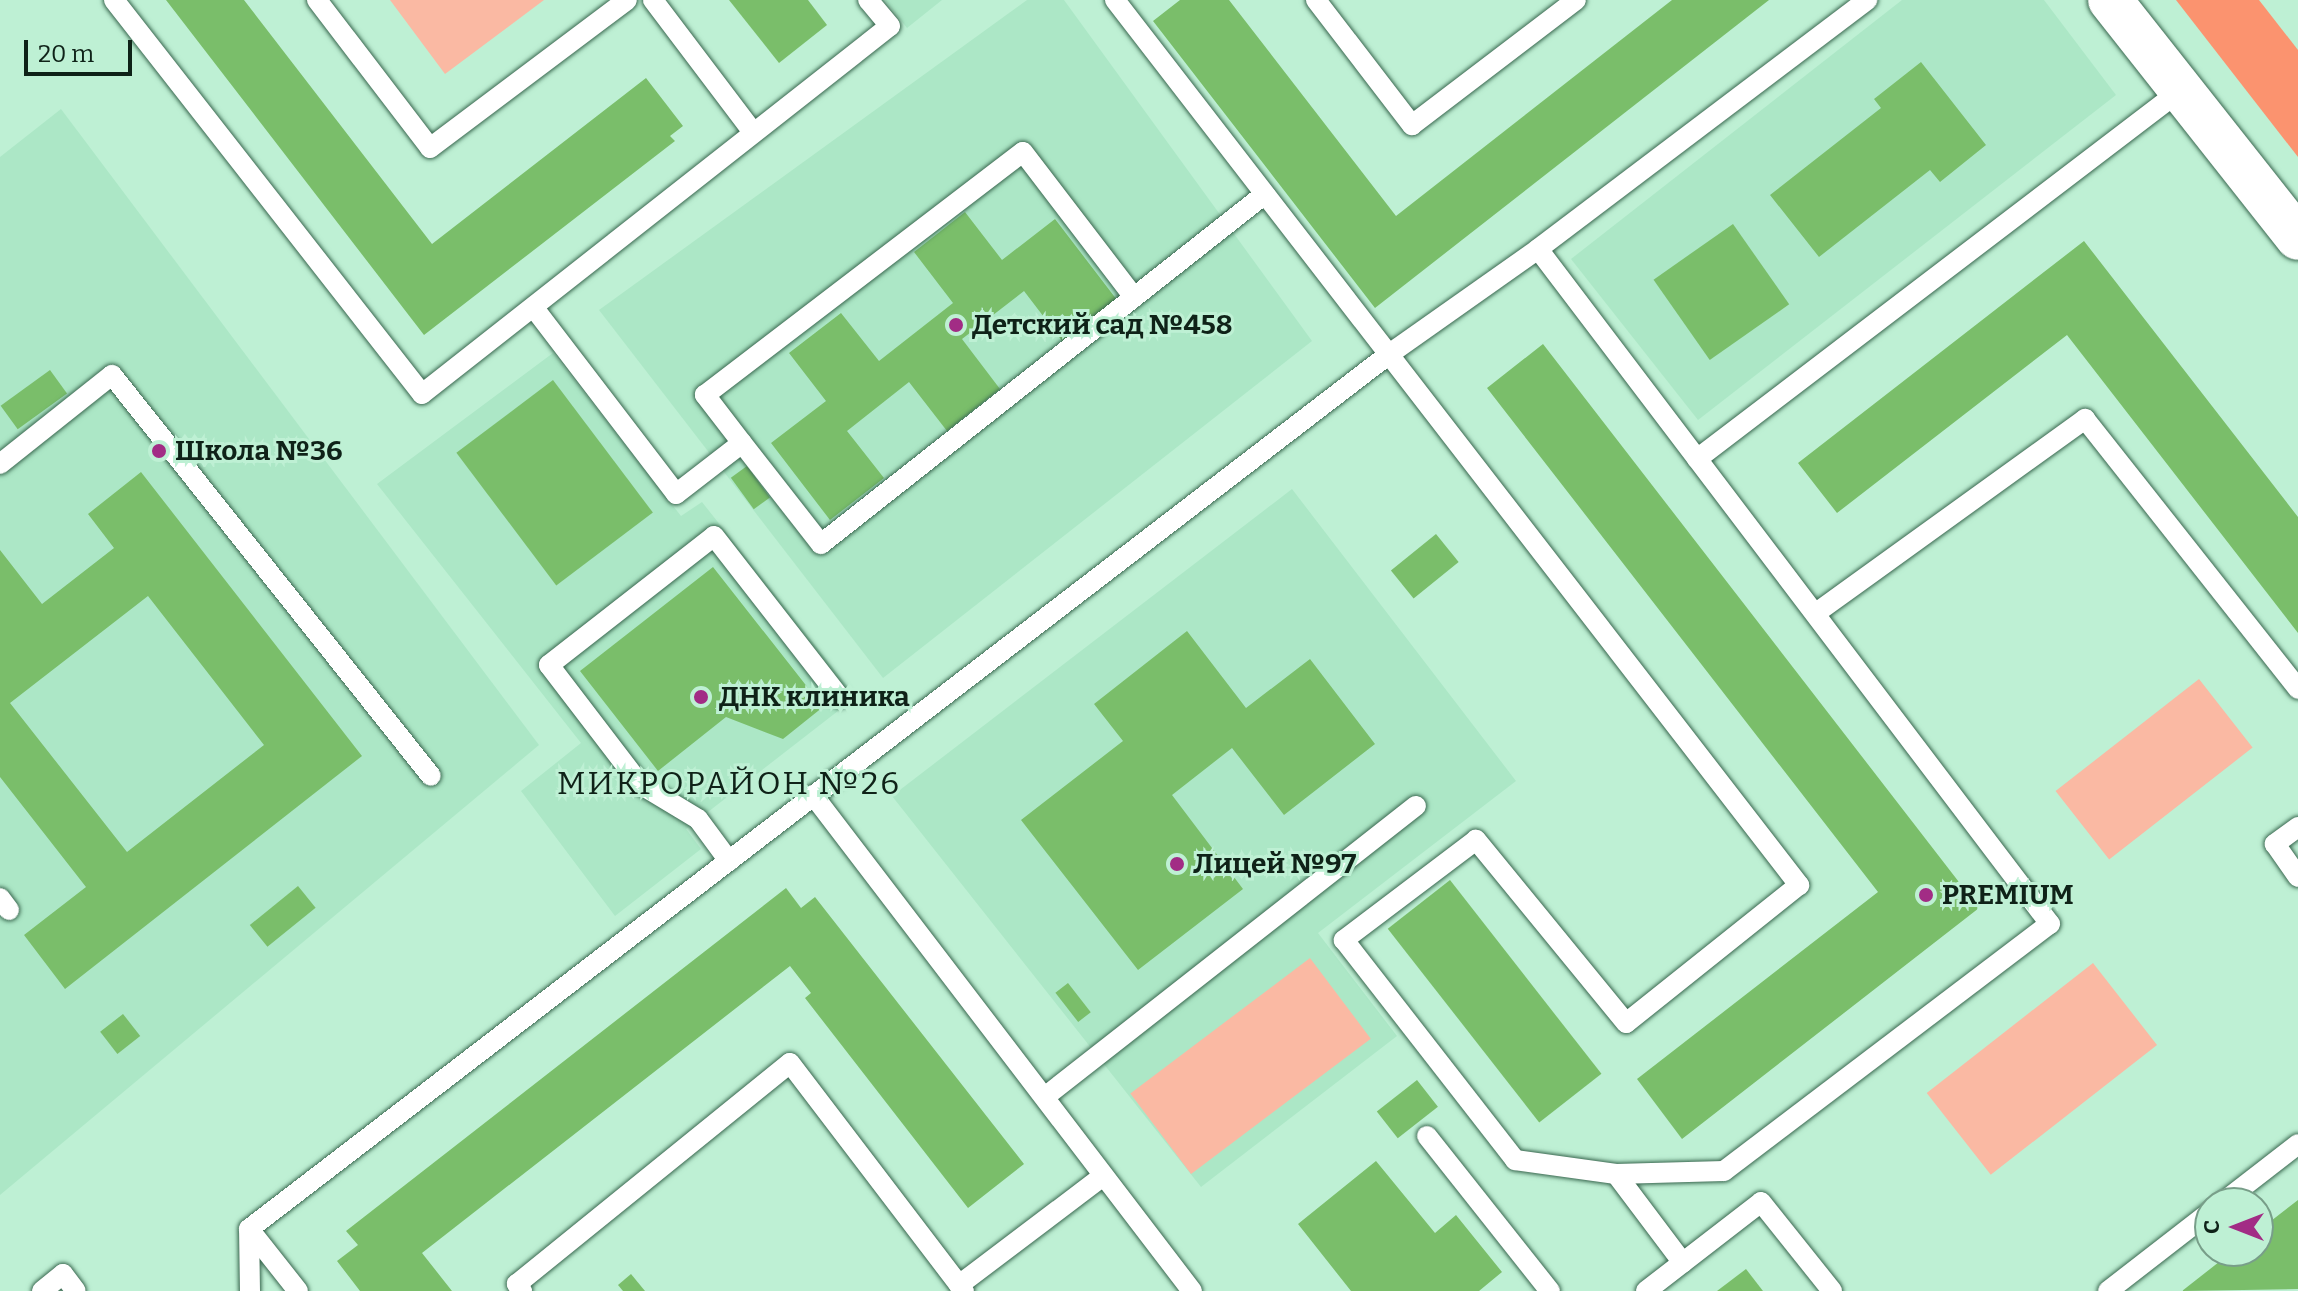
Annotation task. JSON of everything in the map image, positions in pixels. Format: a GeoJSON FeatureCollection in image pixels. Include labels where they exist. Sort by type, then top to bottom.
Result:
{"type":"FeatureCollection","features":[{"type":"Feature","properties":{"kind":"street"},"geometry":{"type":"LineString","coordinates":[[2110,0],[2298,237]]}},
{"type":"Feature","properties":{"kind":"lane"},"geometry":{"type":"LineString","coordinates":[[114,0],[422,394],[890,26],[868,0]]}},
{"type":"Feature","properties":{"kind":"lane"},"geometry":{"type":"LineString","coordinates":[[317,0],[430,148],[627,0]]}},
{"type":"Feature","properties":{"kind":"lane"},"geometry":{"type":"LineString","coordinates":[[653,0],[753,132]]}},
{"type":"Feature","properties":{"kind":"lane"},"geometry":{"type":"LineString","coordinates":[[1115,0],[1799,885],[1626,1023],[1476,840],[1344,940],[1515,1160],[1616,1174],[1724,1171],[2050,924],[1538,249]]}},
{"type":"Feature","properties":{"kind":"lane"},"geometry":{"type":"LineString","coordinates":[[1316,0],[1412,125],[1576,0]]}},
{"type":"Feature","properties":{"kind":"lane"},"geometry":{"type":"LineString","coordinates":[[249,1229],[1388,355],[1538,249],[1867,0]]}},
{"type":"Feature","properties":{"kind":"lane"},"geometry":{"type":"LineString","coordinates":[[1697,459],[2181,90]]}},
{"type":"Feature","properties":{"kind":"lane"},"geometry":{"type":"LineString","coordinates":[[1134,297],[1023,152],[705,395],[821,544],[1265,194]]}},
{"type":"Feature","properties":{"kind":"lane"},"geometry":{"type":"LineString","coordinates":[[534,308],[676,494],[742,443]]}},
{"type":"Feature","properties":{"kind":"lane"},"geometry":{"type":"LineString","coordinates":[[0,464],[112,375],[431,776]]}},
{"type":"Feature","properties":{"kind":"lane"},"geometry":{"type":"LineString","coordinates":[[1816,613],[2085,419],[2298,689]]}},
{"type":"Feature","properties":{"kind":"lane"},"geometry":{"type":"LineString","coordinates":[[729,861],[698,819],[640,784],[549,665],[714,536],[840,698]]}},
{"type":"Feature","properties":{"kind":"lane"},"geometry":{"type":"LineString","coordinates":[[813,795],[1192,1291]]}},
{"type":"Feature","properties":{"kind":"lane"},"geometry":{"type":"LineString","coordinates":[[1046,1096],[1416,806]]}},
{"type":"Feature","properties":{"kind":"lane"},"geometry":{"type":"LineString","coordinates":[[2298,827],[2275,844],[2298,877]]}},
{"type":"Feature","properties":{"kind":"lane"},"geometry":{"type":"LineString","coordinates":[[522,1291],[517,1284],[790,1063],[962,1288],[1103,1176]]}},
{"type":"Feature","properties":{"kind":"lane"},"geometry":{"type":"LineString","coordinates":[[1427,1136],[1550,1291]]}},
{"type":"Feature","properties":{"kind":"lane"},"geometry":{"type":"LineString","coordinates":[[2243,1187],[2298,1144]]}},
{"type":"Feature","properties":{"kind":"lane"},"geometry":{"type":"LineString","coordinates":[[1616,1174],[1683,1263]]}},
{"type":"Feature","properties":{"kind":"lane"},"geometry":{"type":"LineString","coordinates":[[1646,1291],[1761,1202],[1832,1291]]}},
{"type":"Feature","properties":{"kind":"lane"},"geometry":{"type":"LineString","coordinates":[[2108,1291],[2194,1224]]}},
{"type":"Feature","properties":{"kind":"lane"},"geometry":{"type":"LineString","coordinates":[[249,1229],[250,1291]]}},
{"type":"Feature","properties":{"kind":"lane"},"geometry":{"type":"LineString","coordinates":[[249,1229],[298,1291]]}},
{"type":"Feature","properties":{"kind":"lane"},"geometry":{"type":"LineString","coordinates":[[42,1291],[63,1274],[76,1291]]}},
{"type":"Feature","properties":{"kind":"shaded area"},"geometry":{"type":"Polygon","coordinates":[[[390,0],[544,0],[445,74],[390,0]]]}},
{"type":"Feature","properties":{"kind":"shaded area"},"geometry":{"type":"Polygon","coordinates":[[[885,0],[942,0],[907,28],[885,0]]]}},
{"type":"Feature","properties":{"kind":"shaded area","name":"Детский сад №458"},"geometry":{"type":"Polygon","coordinates":[[[1027,0],[1064,0],[1312,341],[883,678],[599,310],[1027,0]]]}},
{"type":"Feature","properties":{"kind":"shaded area"},"geometry":{"type":"Polygon","coordinates":[[[1902,0],[2044,0],[2116,95],[1698,420],[1571,259],[1902,0]]]}},
{"type":"Feature","properties":{"kind":"shaded area"},"geometry":{"type":"Polygon","coordinates":[[[2176,0],[2259,0],[2298,50],[2298,157],[2176,0]]]}},
{"type":"Feature","properties":{"kind":"shaded area","name":"Школа №36"},"geometry":{"type":"Polygon","coordinates":[[[61,109],[539,745],[0,1195],[0,157],[61,109]]]}},
{"type":"Feature","properties":{"kind":"shaded area"},"geometry":{"type":"Polygon","coordinates":[[[553,353],[681,516],[702,502],[856,697],[686,829],[701,849],[615,916],[521,791],[581,743],[377,484],[553,353]]]}},
{"type":"Feature","properties":{"kind":"shaded area","name":"Лицей №97"},"geometry":{"type":"Polygon","coordinates":[[[1292,489],[1516,781],[1318,933],[1397,1036],[1201,1187],[892,796],[1292,489]]]}},
{"type":"Feature","properties":{"kind":"shaded area"},"geometry":{"type":"Polygon","coordinates":[[[2199,679],[2253,748],[2109,860],[2056,791],[2199,679]]]}},
{"type":"Feature","properties":{"kind":"shaded area"},"geometry":{"type":"Polygon","coordinates":[[[1310,958],[1371,1039],[1191,1174],[1130,1093],[1310,958]]]}},
{"type":"Feature","properties":{"kind":"shaded area"},"geometry":{"type":"Polygon","coordinates":[[[2093,963],[2157,1045],[1991,1175],[1927,1093],[2093,963]]]}},
{"type":"Feature","properties":{"kind":"building"},"geometry":{"type":"Polygon","coordinates":[[[166,0],[244,0],[432,244],[646,78],[683,126],[670,136],[675,141],[424,335],[166,0]]]}},
{"type":"Feature","properties":{"kind":"building"},"geometry":{"type":"Polygon","coordinates":[[[729,0],[808,0],[827,25],[779,63],[729,0]]]}},
{"type":"Feature","properties":{"kind":"building"},"geometry":{"type":"Polygon","coordinates":[[[1180,0],[1229,0],[1396,216],[1672,0],[1769,0],[1375,308],[1153,21],[1180,0]]]}},
{"type":"Feature","properties":{"kind":"building"},"geometry":{"type":"Polygon","coordinates":[[[1921,62],[1986,145],[1940,182],[1930,170],[1819,257],[1770,195],[1881,108],[1874,99],[1921,62]]]}},
{"type":"Feature","properties":{"kind":"building"},"geometry":{"type":"Polygon","coordinates":[[[965,212],[1002,260],[1055,219],[1117,300],[1063,342],[1024,291],[962,339],[1000,389],[947,431],[909,382],[847,431],[884,478],[830,520],[771,443],[826,401],[789,353],[841,313],[879,361],[953,303],[914,252],[965,212]]]}},
{"type":"Feature","properties":{"kind":"building"},"geometry":{"type":"Polygon","coordinates":[[[1733,224],[1789,304],[1710,360],[1654,280],[1733,224]]]}},
{"type":"Feature","properties":{"kind":"building"},"geometry":{"type":"Polygon","coordinates":[[[2084,241],[2298,517],[2298,633],[2067,335],[1837,513],[1798,463],[2084,241]]]}},
{"type":"Feature","properties":{"kind":"building"},"geometry":{"type":"Polygon","coordinates":[[[1543,344],[1979,908],[1682,1139],[1637,1079],[1878,892],[1487,388],[1543,344]]]}},
{"type":"Feature","properties":{"kind":"building"},"geometry":{"type":"Polygon","coordinates":[[[50,370],[67,393],[18,429],[1,406],[50,370]]]}},
{"type":"Feature","properties":{"kind":"building"},"geometry":{"type":"Polygon","coordinates":[[[553,380],[653,513],[556,585],[456,453],[553,380]]]}},
{"type":"Feature","properties":{"kind":"building"},"geometry":{"type":"Polygon","coordinates":[[[747,466],[770,498],[754,509],[731,478],[747,466]]]}},
{"type":"Feature","properties":{"kind":"building"},"geometry":{"type":"Polygon","coordinates":[[[141,472],[362,756],[65,989],[24,935],[86,887],[0,777],[0,550],[42,604],[114,548],[88,514],[141,472]],[[148,596],[10,703],[127,852],[264,745],[148,596]]]}},
{"type":"Feature","properties":{"kind":"building"},"geometry":{"type":"Polygon","coordinates":[[[1436,534],[1459,562],[1414,598],[1391,571],[1436,534]]]}},
{"type":"Feature","properties":{"kind":"building"},"geometry":{"type":"Polygon","coordinates":[[[713,567],[823,707],[783,739],[726,717],[658,771],[580,671],[713,567]]]}},
{"type":"Feature","properties":{"kind":"building"},"geometry":{"type":"Polygon","coordinates":[[[1187,631],[1246,708],[1310,659],[1375,744],[1284,815],[1232,748],[1172,795],[1243,889],[1138,970],[1021,820],[1123,741],[1094,704],[1187,631]]]}},
{"type":"Feature","properties":{"kind":"building"},"geometry":{"type":"Polygon","coordinates":[[[1450,880],[1601,1074],[1539,1122],[1388,929],[1450,880]]]}},
{"type":"Feature","properties":{"kind":"building"},"geometry":{"type":"Polygon","coordinates":[[[298,886],[316,908],[267,947],[250,925],[298,886]]]}},
{"type":"Feature","properties":{"kind":"building"},"geometry":{"type":"Polygon","coordinates":[[[786,888],[801,908],[815,897],[1024,1164],[968,1208],[805,998],[811,993],[790,966],[422,1253],[452,1291],[360,1291],[337,1261],[358,1245],[346,1231],[786,888]]]}},
{"type":"Feature","properties":{"kind":"building"},"geometry":{"type":"Polygon","coordinates":[[[1068,983],[1091,1012],[1078,1022],[1055,993],[1068,983]]]}},
{"type":"Feature","properties":{"kind":"building"},"geometry":{"type":"Polygon","coordinates":[[[123,1014],[140,1036],[117,1054],[100,1032],[123,1014]]]}},
{"type":"Feature","properties":{"kind":"building"},"geometry":{"type":"Polygon","coordinates":[[[1417,1080],[1438,1107],[1398,1138],[1377,1111],[1417,1080]]]}},
{"type":"Feature","properties":{"kind":"building"},"geometry":{"type":"Polygon","coordinates":[[[1376,1161],[1435,1233],[1456,1215],[1502,1272],[1479,1291],[1351,1291],[1298,1224],[1376,1161]]]}},
{"type":"Feature","properties":{"kind":"building"},"geometry":{"type":"Polygon","coordinates":[[[2298,1200],[2298,1289],[2182,1291],[2213,1267],[2274,1267],[2274,1219],[2298,1200]]]}},
{"type":"Feature","properties":{"kind":"building"},"geometry":{"type":"Polygon","coordinates":[[[1746,1269],[1763,1291],[1717,1291],[1746,1269]]]}},
{"type":"Feature","properties":{"kind":"building"},"geometry":{"type":"Polygon","coordinates":[[[631,1274],[645,1291],[623,1291],[618,1285],[631,1274]]]}},
{"type":"Feature","properties":{"kind":"place","name":"Детский сад №458"},"geometry":{"type":"Point","coordinates":[956,325]}},
{"type":"Feature","properties":{"kind":"place","name":"Школа №36"},"geometry":{"type":"Point","coordinates":[159,451]}},
{"type":"Feature","properties":{"kind":"place","name":"ДНК клиника"},"geometry":{"type":"Point","coordinates":[701,697]}},
{"type":"Feature","properties":{"kind":"place","name":"Лицей №97"},"geometry":{"type":"Point","coordinates":[1177,864]}},
{"type":"Feature","properties":{"kind":"place","name":"PREMIUM"},"geometry":{"type":"Point","coordinates":[1926,895]}},
{"type":"Feature","properties":{"kind":"district","name":"МИКРОРАЙОН №26"},"geometry":{"type":"Point","coordinates":[729,783]}}]}
